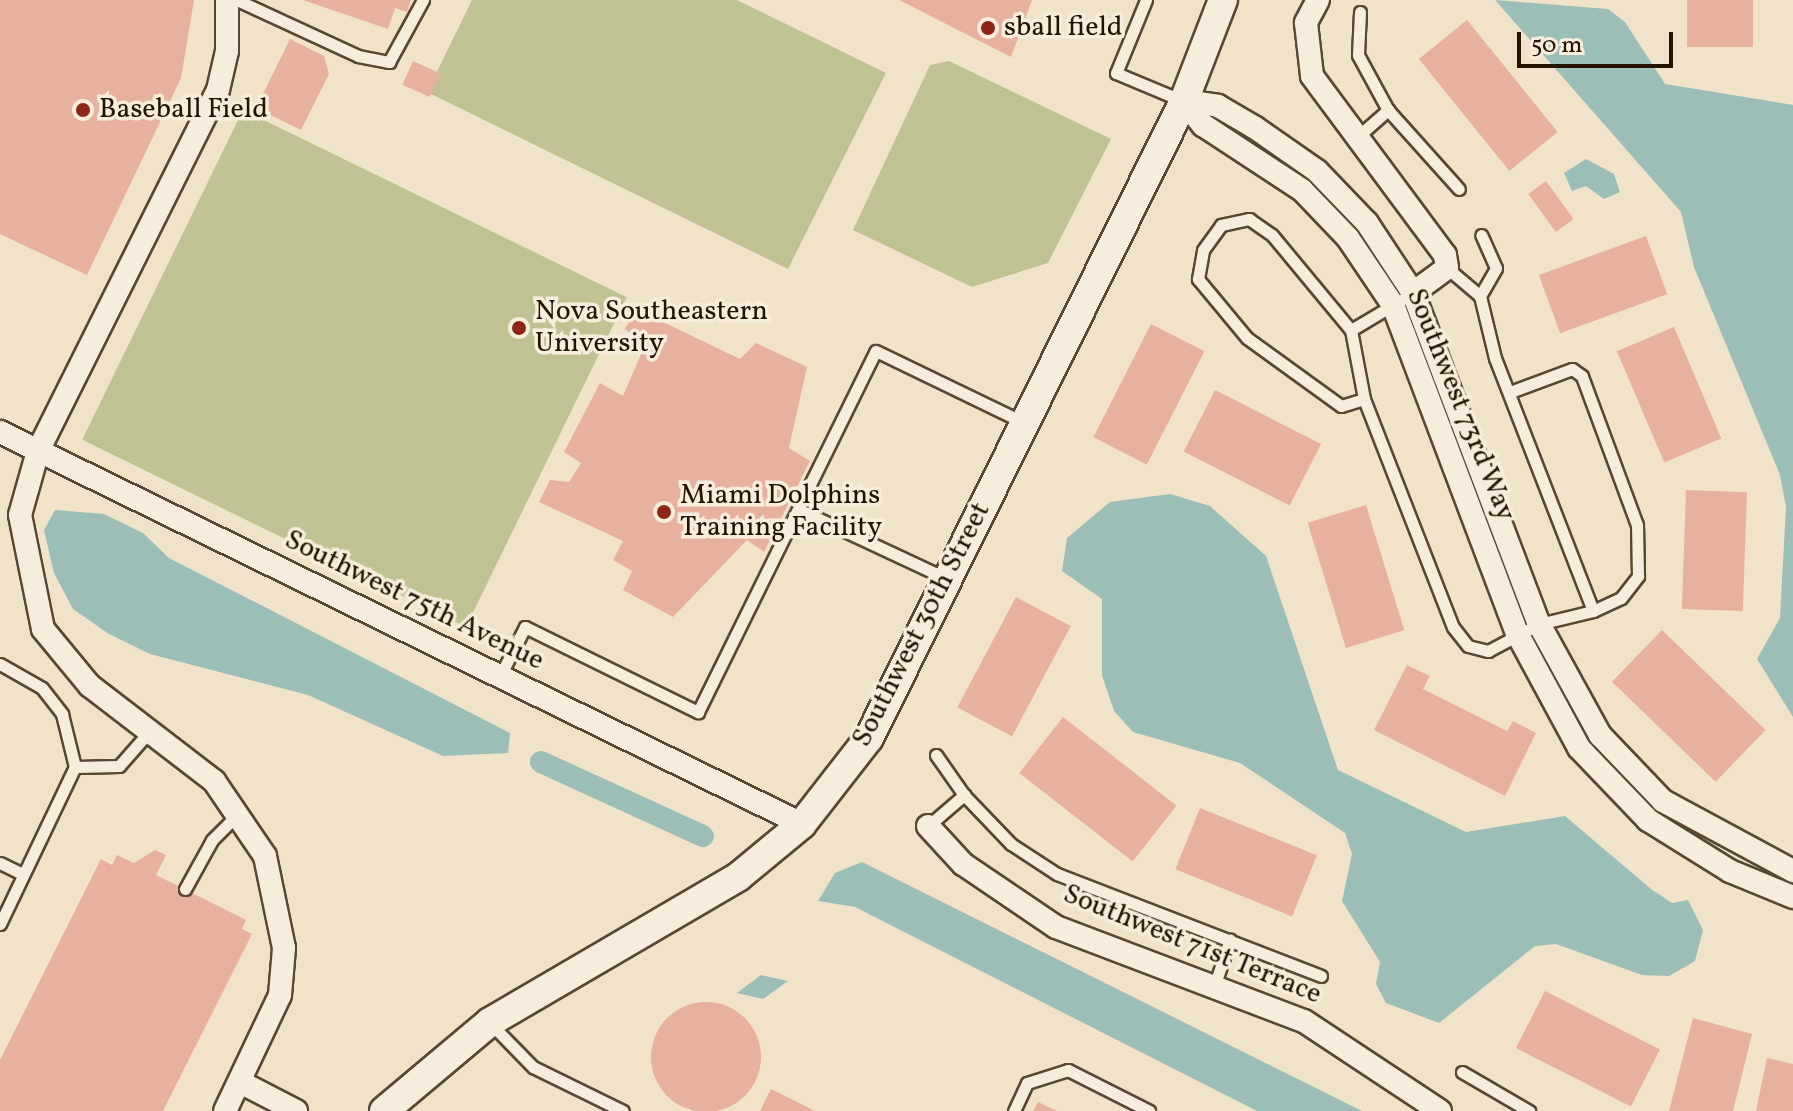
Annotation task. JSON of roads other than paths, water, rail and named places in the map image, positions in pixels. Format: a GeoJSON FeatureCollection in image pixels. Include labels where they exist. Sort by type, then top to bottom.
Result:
{"type":"FeatureCollection","features":[{"type":"Feature","properties":{"kind":"street"},"geometry":{"type":"LineString","coordinates":[[225,1111],[242,1083],[280,995],[284,948],[265,856],[214,781],[90,686],[43,629],[20,515],[38,451],[201,131],[227,51],[227,0]]}},
{"type":"Feature","properties":{"kind":"street","name":"Southwest 30th Street"},"geometry":{"type":"LineString","coordinates":[[384,1111],[490,1022],[738,877],[802,824],[869,738],[1184,101],[1223,0]]}},
{"type":"Feature","properties":{"kind":"street"},"geometry":{"type":"LineString","coordinates":[[1318,0],[1304,51],[1312,76],[1445,255],[1447,268],[1413,293]]}},
{"type":"Feature","properties":{"kind":"street","name":"Southwest 73rd Way"},"geometry":{"type":"LineString","coordinates":[[1184,101],[1218,106],[1317,171],[1367,223],[1413,293],[1539,624],[1600,735],[1663,801],[1793,871]]}},
{"type":"Feature","properties":{"kind":"street","name":"Southwest 73rd Way"},"geometry":{"type":"LineString","coordinates":[[1184,101],[1203,125],[1302,190],[1348,238],[1393,305],[1518,635],[1579,748],[1648,820],[1730,871],[1793,897]]}},
{"type":"Feature","properties":{"kind":"street","name":"Southwest 75th Avenue"},"geometry":{"type":"LineString","coordinates":[[0,432],[802,824]]}},
{"type":"Feature","properties":{"kind":"street","name":"Southwest 71st Terrace"},"geometry":{"type":"LineString","coordinates":[[928,826],[963,864],[1056,927],[1215,984],[1355,1049],[1440,1111]]}},
{"type":"Feature","properties":{"kind":"street"},"geometry":{"type":"LineString","coordinates":[[242,1083],[296,1111]]}},
{"type":"Feature","properties":{"kind":"lane"},"geometry":{"type":"LineString","coordinates":[[237,0],[358,56],[389,62],[423,0]]}},
{"type":"Feature","properties":{"kind":"lane"},"geometry":{"type":"LineString","coordinates":[[1146,0],[1116,73],[1184,101]]}},
{"type":"Feature","properties":{"kind":"lane"},"geometry":{"type":"LineString","coordinates":[[1360,12],[1358,55],[1388,110],[1459,189]]}},
{"type":"Feature","properties":{"kind":"lane"},"geometry":{"type":"LineString","coordinates":[[1356,139],[1388,110]]}},
{"type":"Feature","properties":{"kind":"lane"},"geometry":{"type":"LineString","coordinates":[[1364,399],[1341,406],[1247,338],[1198,279],[1203,250],[1221,225],[1249,219],[1272,235],[1351,330],[1364,399],[1453,627],[1468,646],[1488,651],[1539,624],[1593,611],[1621,598],[1638,576],[1637,525],[1607,442],[1572,369],[1510,392]]}},
{"type":"Feature","properties":{"kind":"lane"},"geometry":{"type":"LineString","coordinates":[[1480,296],[1496,268],[1481,235]]}},
{"type":"Feature","properties":{"kind":"lane"},"geometry":{"type":"LineString","coordinates":[[1447,268],[1480,296],[1510,392],[1593,611]]}},
{"type":"Feature","properties":{"kind":"lane"},"geometry":{"type":"LineString","coordinates":[[1351,330],[1413,293]]}},
{"type":"Feature","properties":{"kind":"lane"},"geometry":{"type":"LineString","coordinates":[[500,676],[525,627],[698,712],[876,351],[1026,423]]}},
{"type":"Feature","properties":{"kind":"lane"},"geometry":{"type":"LineString","coordinates":[[800,510],[947,580]]}},
{"type":"Feature","properties":{"kind":"lane"},"geometry":{"type":"LineString","coordinates":[[0,664],[42,688],[62,714],[75,767],[0,924]]}},
{"type":"Feature","properties":{"kind":"lane"},"geometry":{"type":"LineString","coordinates":[[75,767],[119,766],[148,733]]}},
{"type":"Feature","properties":{"kind":"lane"},"geometry":{"type":"LineString","coordinates":[[936,755],[964,795],[1011,844],[1057,874],[1321,976]]}},
{"type":"Feature","properties":{"kind":"lane"},"geometry":{"type":"LineString","coordinates":[[928,826],[964,795]]}},
{"type":"Feature","properties":{"kind":"lane"},"geometry":{"type":"LineString","coordinates":[[185,889],[212,840],[238,814]]}},
{"type":"Feature","properties":{"kind":"lane"},"geometry":{"type":"LineString","coordinates":[[0,863],[23,874]]}},
{"type":"Feature","properties":{"kind":"lane"},"geometry":{"type":"LineString","coordinates":[[1215,984],[1230,939]]}},
{"type":"Feature","properties":{"kind":"lane"},"geometry":{"type":"LineString","coordinates":[[490,1022],[533,1067],[623,1111]]}},
{"type":"Feature","properties":{"kind":"lane"},"geometry":{"type":"LineString","coordinates":[[1014,1111],[1027,1083],[1068,1070],[1149,1111]]}},
{"type":"Feature","properties":{"kind":"lane"},"geometry":{"type":"LineString","coordinates":[[1462,1072],[1529,1111]]}},
{"type":"Feature","properties":{"kind":"water"},"geometry":{"type":"Polygon","coordinates":[[[1495,0],[1608,9],[1625,22],[1665,84],[1793,105],[1793,717],[1757,659],[1780,618],[1786,507],[1780,475],[1694,267],[1681,212],[1495,0]]]}},
{"type":"Feature","properties":{"kind":"water"},"geometry":{"type":"Polygon","coordinates":[[[1586,159],[1614,174],[1620,192],[1604,199],[1586,186],[1572,191],[1564,173],[1586,159]]]}},
{"type":"Feature","properties":{"kind":"water"},"geometry":{"type":"Polygon","coordinates":[[[1170,494],[1210,506],[1266,556],[1338,770],[1466,832],[1565,816],[1651,889],[1672,903],[1688,900],[1703,930],[1695,961],[1669,976],[1642,975],[1556,944],[1535,946],[1439,1023],[1386,1003],[1376,984],[1380,962],[1342,901],[1352,854],[1345,833],[1240,763],[1133,732],[1114,711],[1102,675],[1102,599],[1062,571],[1067,538],[1110,502],[1170,494]]]}},
{"type":"Feature","properties":{"kind":"water"},"geometry":{"type":"Polygon","coordinates":[[[55,510],[104,514],[143,533],[169,558],[510,733],[508,753],[443,756],[308,695],[150,654],[109,634],[73,609],[54,573],[44,530],[55,510]]]}},
{"type":"Feature","properties":{"kind":"water"},"geometry":{"type":"Polygon","coordinates":[[[862,862],[1362,1111],[1257,1111],[855,907],[818,901],[835,873],[862,862]]]}},
{"type":"Feature","properties":{"kind":"water"},"geometry":{"type":"Polygon","coordinates":[[[761,975],[788,981],[763,999],[737,993],[761,975]]]}},
{"type":"Feature","properties":{"kind":"waterway"},"geometry":{"type":"LineString","coordinates":[[541,762],[703,836]]}},
{"type":"Feature","properties":{"kind":"place","name":"sball field"},"geometry":{"type":"Point","coordinates":[988,28]}},
{"type":"Feature","properties":{"kind":"place","name":"Baseball Field"},"geometry":{"type":"Point","coordinates":[83,110]}},
{"type":"Feature","properties":{"kind":"place","name":"Nova Southeastern University"},"geometry":{"type":"Point","coordinates":[519,328]}},
{"type":"Feature","properties":{"kind":"place","name":"Miami Dolphins Training Facility"},"geometry":{"type":"Point","coordinates":[664,512]}}]}
